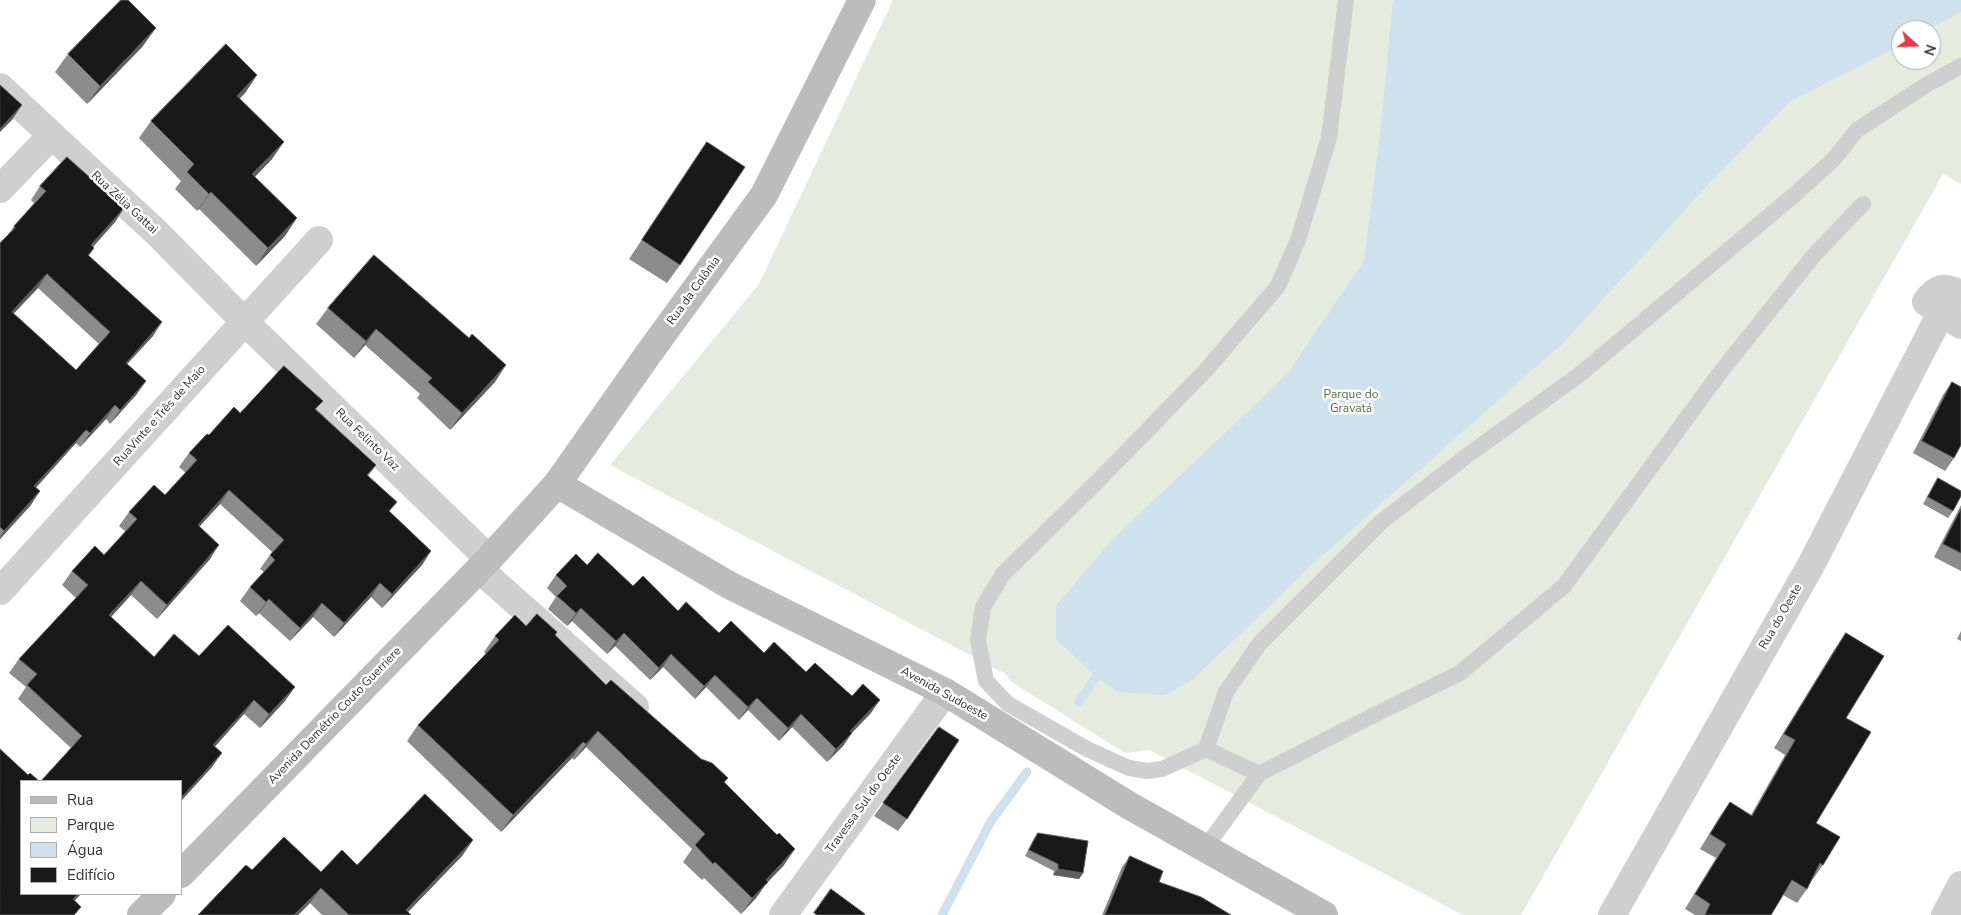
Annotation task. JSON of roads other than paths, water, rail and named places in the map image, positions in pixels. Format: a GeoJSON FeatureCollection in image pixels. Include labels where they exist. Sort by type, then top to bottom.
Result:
{"type":"FeatureCollection","features":[{"type":"Feature","properties":{"kind":"main road","name":"Rua da Colônia"},"geometry":{"type":"LineString","coordinates":[[484,564],[557,484],[764,195],[862,0]]}},
{"type":"Feature","properties":{"kind":"main road","name":"Avenida Sudoeste"},"geometry":{"type":"LineString","coordinates":[[557,484],[729,585],[945,692],[1130,806],[1315,913]]}},
{"type":"Feature","properties":{"kind":"main road","name":"Avenida Demétrio Couto Guerriere"},"geometry":{"type":"LineString","coordinates":[[182,873],[484,564]]}},
{"type":"Feature","properties":{"kind":"main road"},"geometry":{"type":"LineString","coordinates":[[141,915],[161,895]]}},
{"type":"Feature","properties":{"kind":"street","name":"Rua Zélia Gattai"},"geometry":{"type":"LineString","coordinates":[[0,87],[157,233],[245,322]]}},
{"type":"Feature","properties":{"kind":"street"},"geometry":{"type":"LineString","coordinates":[[0,189],[52,135]]}},
{"type":"Feature","properties":{"kind":"street","name":"RuaVinte e Três de Maio"},"geometry":{"type":"LineString","coordinates":[[0,591],[319,240]]}},
{"type":"Feature","properties":{"kind":"street","name":"Rua do Oeste"},"geometry":{"type":"LineString","coordinates":[[1612,915],[1811,564],[1950,306]]}},
{"type":"Feature","properties":{"kind":"street","name":"Rua Felinto Vaz"},"geometry":{"type":"LineString","coordinates":[[245,322],[484,564],[656,725]]}},
{"type":"Feature","properties":{"kind":"street","name":"Travessa Sul do Oeste"},"geometry":{"type":"LineString","coordinates":[[783,915],[945,692]]}},
{"type":"Feature","properties":{"kind":"street"},"geometry":{"type":"LineString","coordinates":[[1945,915],[1961,885]]}},
{"type":"Feature","properties":{"kind":"lane"},"geometry":{"type":"LineString","coordinates":[[1346,0],[1329,138],[1298,240],[1278,286],[1206,370],[1096,483],[1003,574],[983,607],[978,640],[986,680],[1008,704],[1087,749],[1129,768],[1147,771],[1162,769],[1206,749],[1226,692],[1260,642],[1381,522],[1472,452],[1579,375],[1794,196],[1833,160],[1856,130],[1926,85],[1961,66]]}},
{"type":"Feature","properties":{"kind":"lane"},"geometry":{"type":"LineString","coordinates":[[1205,848],[1259,774],[1460,673],[1564,586],[1719,374],[1815,254],[1863,204]]}},
{"type":"Feature","properties":{"kind":"lane"},"geometry":{"type":"LineString","coordinates":[[1206,749],[1259,774]]}},
{"type":"Feature","properties":{"kind":"water"},"geometry":{"type":"Polygon","coordinates":[[[1393,0],[1961,0],[1961,12],[1941,23],[1941,20],[1891,20],[1891,50],[1791,101],[1706,187],[1563,343],[1314,563],[1192,680],[1165,695],[1118,692],[1096,677],[1056,639],[1056,606],[1111,541],[1287,374],[1364,261],[1381,125],[1393,0]]]}},
{"type":"Feature","properties":{"kind":"waterway"},"geometry":{"type":"LineString","coordinates":[[1079,701],[1096,677]]}},
{"type":"Feature","properties":{"kind":"waterway"},"geometry":{"type":"LineString","coordinates":[[942,915],[991,821],[1027,772]]}},
{"type":"Feature","properties":{"kind":"park label","name":"Parque do Gravatá"},"geometry":{"type":"Point","coordinates":[1351,402]}}]}
